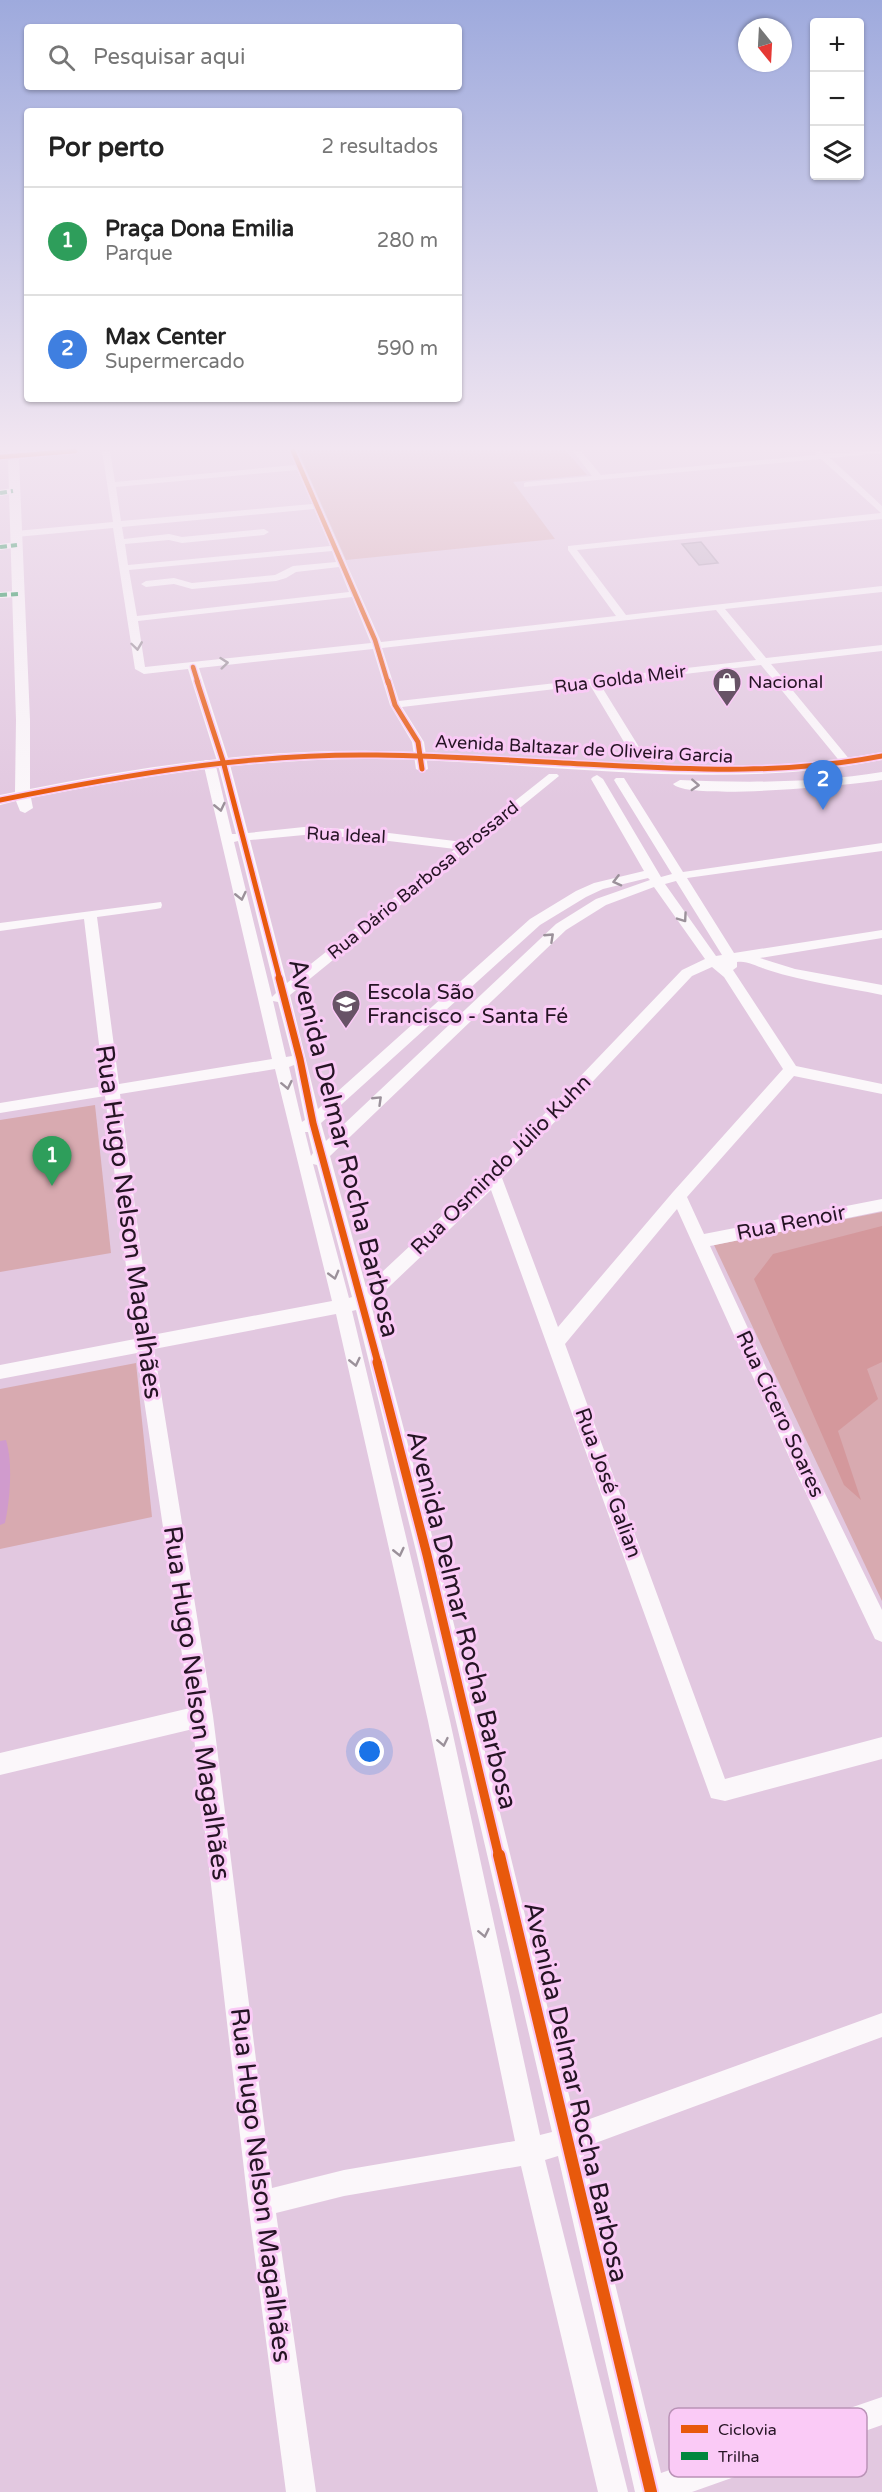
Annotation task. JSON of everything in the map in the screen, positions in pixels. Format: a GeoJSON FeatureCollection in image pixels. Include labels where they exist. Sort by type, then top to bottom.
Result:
{"type":"FeatureCollection","features":[{"type":"Feature","properties":{"kind":"main road"},"geometry":{"type":"LineString","coordinates":[[17,567],[24,802]]}},
{"type":"Feature","properties":{"kind":"main road","name":"Avenida Baltazar de Oliveira Garcia"},"geometry":{"type":"LineString","coordinates":[[0,800],[24,802],[218,768],[333,767],[421,763],[693,771],[778,771],[882,756]]}},
{"type":"Feature","properties":{"kind":"main road","name":"Avenida Baltazar de Oliveira Garcia"},"geometry":{"type":"LineString","coordinates":[[421,763],[597,779],[780,786],[882,776]]}},
{"type":"Feature","properties":{"kind":"main road","name":"Avenida Baltazar de Oliveira Garcia"},"geometry":{"type":"LineString","coordinates":[[0,814],[24,802]]}},
{"type":"Feature","properties":{"kind":"street"},"geometry":{"type":"LineString","coordinates":[[131,567],[124,568],[140,669],[144,670],[193,667],[882,589]]}},
{"type":"Feature","properties":{"kind":"street"},"geometry":{"type":"LineString","coordinates":[[146,584],[174,581],[192,586],[276,578],[293,569],[310,567]]}},
{"type":"Feature","properties":{"kind":"street"},"geometry":{"type":"LineString","coordinates":[[344,567],[377,646],[395,705],[418,742],[421,763]]}},
{"type":"Feature","properties":{"kind":"street"},"geometry":{"type":"LineString","coordinates":[[585,567],[623,618]]}},
{"type":"Feature","properties":{"kind":"street"},"geometry":{"type":"LineString","coordinates":[[0,595],[18,594]]}},
{"type":"Feature","properties":{"kind":"street"},"geometry":{"type":"LineString","coordinates":[[133,619],[356,594]]}},
{"type":"Feature","properties":{"kind":"street"},"geometry":{"type":"LineString","coordinates":[[718,607],[846,762]]}},
{"type":"Feature","properties":{"kind":"street","name":"Rua Golda Meir"},"geometry":{"type":"LineString","coordinates":[[395,705],[882,648]]}},
{"type":"Feature","properties":{"kind":"street","name":"Avenida Delmar Rocha Barbosa"},"geometry":{"type":"LineString","coordinates":[[193,667],[235,838],[268,1008],[298,1136],[307,1171],[352,1303],[427,1555],[651,2492]]}},
{"type":"Feature","properties":{"kind":"street"},"geometry":{"type":"LineString","coordinates":[[594,682],[633,747]]}},
{"type":"Feature","properties":{"kind":"street","name":"Rua Dário Barbosa Brossard"},"geometry":{"type":"LineString","coordinates":[[268,1008],[553,776]]}},
{"type":"Feature","properties":{"kind":"street"},"geometry":{"type":"LineString","coordinates":[[597,779],[655,878],[713,961],[729,974],[791,1070],[882,1089]]}},
{"type":"Feature","properties":{"kind":"street"},"geometry":{"type":"LineString","coordinates":[[620,780],[677,874],[737,957],[792,973],[882,990]]}},
{"type":"Feature","properties":{"kind":"street","name":"Rua Ideal"},"geometry":{"type":"LineString","coordinates":[[235,838],[304,831],[364,834],[465,846]]}},
{"type":"Feature","properties":{"kind":"street","name":"Avenida Delmar Rocha Barbosa"},"geometry":{"type":"LineString","coordinates":[[235,838],[284,993],[322,1154],[530,2151],[613,2492]]}},
{"type":"Feature","properties":{"kind":"street"},"geometry":{"type":"LineString","coordinates":[[298,1136],[535,922],[581,894],[599,886],[882,847]]}},
{"type":"Feature","properties":{"kind":"street"},"geometry":{"type":"LineString","coordinates":[[307,1171],[413,1066],[561,927],[601,902],[655,878]]}},
{"type":"Feature","properties":{"kind":"street"},"geometry":{"type":"LineString","coordinates":[[0,927],[156,905]]}},
{"type":"Feature","properties":{"kind":"street","name":"Rua Hugo Nelson Magalhães"},"geometry":{"type":"LineString","coordinates":[[90,915],[144,1343],[202,1716],[261,2204],[301,2492]]}},
{"type":"Feature","properties":{"kind":"street","name":"Rua Osmindo Júlio Kuhn"},"geometry":{"type":"LineString","coordinates":[[352,1303],[494,1177],[687,973],[713,961],[882,934]]}},
{"type":"Feature","properties":{"kind":"street"},"geometry":{"type":"LineString","coordinates":[[501,952],[523,963]]}},
{"type":"Feature","properties":{"kind":"street"},"geometry":{"type":"LineString","coordinates":[[729,974],[737,957]]}},
{"type":"Feature","properties":{"kind":"street"},"geometry":{"type":"LineString","coordinates":[[388,1055],[413,1066]]}},
{"type":"Feature","properties":{"kind":"street"},"geometry":{"type":"LineString","coordinates":[[0,1108],[300,1059]]}},
{"type":"Feature","properties":{"kind":"street"},"geometry":{"type":"LineString","coordinates":[[555,1342],[679,1196],[791,1070]]}},
{"type":"Feature","properties":{"kind":"street","name":"Rua José Galian"},"geometry":{"type":"LineString","coordinates":[[494,1177],[619,1512],[719,1790],[882,1748]]}},
{"type":"Feature","properties":{"kind":"street","name":"Rua Cícero Soares"},"geometry":{"type":"LineString","coordinates":[[679,1196],[804,1470],[882,1632]]}},
{"type":"Feature","properties":{"kind":"street","name":"Rua Renoir"},"geometry":{"type":"LineString","coordinates":[[701,1241],[882,1205]]}},
{"type":"Feature","properties":{"kind":"street"},"geometry":{"type":"LineString","coordinates":[[0,1372],[352,1303]]}},
{"type":"Feature","properties":{"kind":"street"},"geometry":{"type":"LineString","coordinates":[[0,1764],[202,1716]]}},
{"type":"Feature","properties":{"kind":"street"},"geometry":{"type":"LineString","coordinates":[[261,2204],[344,2183],[530,2151],[882,2025]]}},
{"type":"Feature","properties":{"kind":"street"},"geometry":{"type":"LineString","coordinates":[[867,2416],[882,2411]]}},
{"type":"Feature","properties":{"kind":"street"},"geometry":{"type":"LineString","coordinates":[[651,2492],[694,2477]]}},
{"type":"Feature","properties":{"kind":"shaded area"},"geometry":{"type":"Polygon","coordinates":[[[95,1105],[111,1253],[0,1272],[0,1120],[95,1105]]]}},
{"type":"Feature","properties":{"kind":"shaded area"},"geometry":{"type":"Polygon","coordinates":[[[882,1212],[882,1601],[714,1245],[882,1212]]]}},
{"type":"Feature","properties":{"kind":"shaded area"},"geometry":{"type":"Polygon","coordinates":[[[882,1226],[882,1362],[867,1369],[878,1399],[838,1431],[861,1500],[844,1485],[754,1279],[773,1254],[882,1226]]]}},
{"type":"Feature","properties":{"kind":"shaded area"},"geometry":{"type":"Polygon","coordinates":[[[136,1363],[152,1517],[0,1549],[0,1389],[136,1363]]]}},
{"type":"Feature","properties":{"kind":"shaded area"},"geometry":{"type":"Polygon","coordinates":[[[6,1440],[10,1459],[9,1492],[5,1523],[0,1525],[0,1441],[6,1440]]]}},
{"type":"Feature","properties":{"kind":"marked path"},"geometry":{"type":"LineString","coordinates":[[0,595],[18,594]]}},
{"type":"Feature","properties":{"kind":"cycle path"},"geometry":{"type":"LineString","coordinates":[[343,567],[375,640],[395,705],[418,742],[422,769]]}},
{"type":"Feature","properties":{"kind":"cycle path"},"geometry":{"type":"LineString","coordinates":[[193,667],[223,761],[300,1059],[313,1123],[427,1555],[651,2492]]}},
{"type":"Feature","properties":{"kind":"cycle path"},"geometry":{"type":"LineString","coordinates":[[0,800],[141,774],[281,757],[377,755],[743,771],[813,767],[882,756]]}},
{"type":"Feature","properties":{"kind":"place","name":"Nacional"},"geometry":{"type":"Point","coordinates":[727,708]}},
{"type":"Feature","properties":{"kind":"place","name":"Max Center"},"geometry":{"type":"Point","coordinates":[823,810]}},
{"type":"Feature","properties":{"kind":"place","name":"Escola São Francisco - Santa Fé"},"geometry":{"type":"Point","coordinates":[346,1030]}},
{"type":"Feature","properties":{"kind":"place","name":"Praça Dona Emilia"},"geometry":{"type":"Point","coordinates":[52,1186]}}]}
